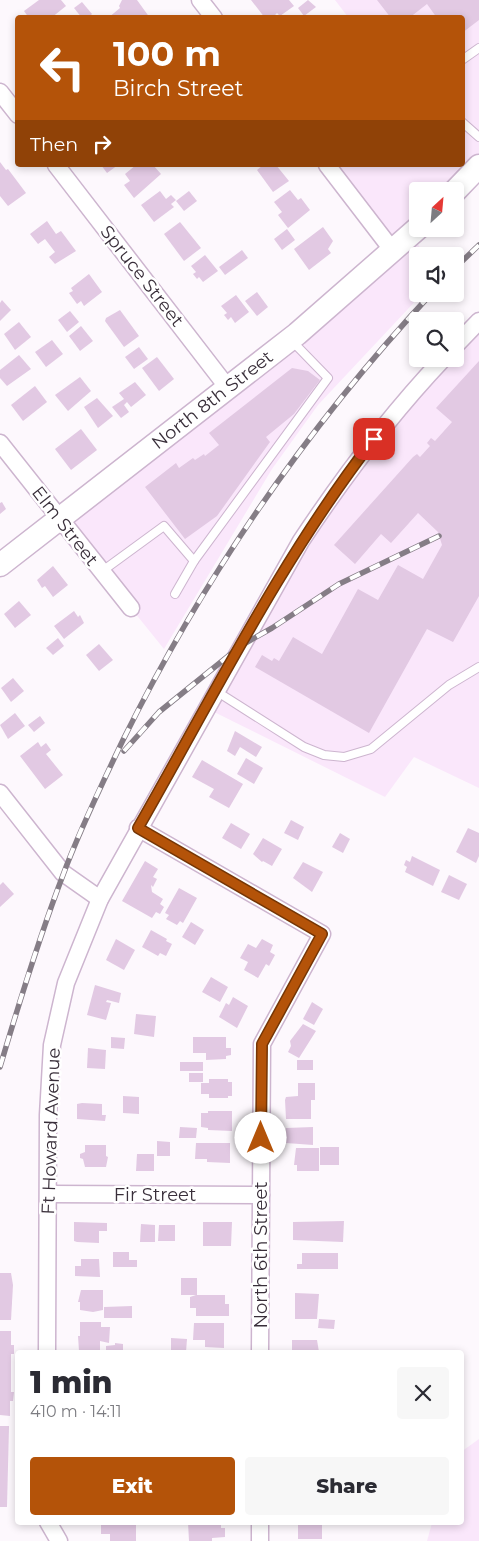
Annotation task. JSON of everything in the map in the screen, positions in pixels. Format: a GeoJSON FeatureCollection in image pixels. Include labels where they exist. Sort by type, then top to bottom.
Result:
{"type":"FeatureCollection","features":[{"type":"Feature","properties":{"kind":"main road"},"geometry":{"type":"LineString","coordinates":[[464,182],[479,166]]}},
{"type":"Feature","properties":{"kind":"main road","name":"North 8th Street"},"geometry":{"type":"LineString","coordinates":[[0,565],[291,339],[409,237]]}},
{"type":"Feature","properties":{"kind":"street"},"geometry":{"type":"LineString","coordinates":[[200,0],[212,15]]}},
{"type":"Feature","properties":{"kind":"street"},"geometry":{"type":"LineString","coordinates":[[0,92],[15,111]]}},
{"type":"Feature","properties":{"kind":"street","name":"Spruce Street"},"geometry":{"type":"LineString","coordinates":[[58,167],[228,388]]}},
{"type":"Feature","properties":{"kind":"street"},"geometry":{"type":"LineString","coordinates":[[329,167],[394,251]]}},
{"type":"Feature","properties":{"kind":"street"},"geometry":{"type":"LineString","coordinates":[[464,337],[479,321]]}},
{"type":"Feature","properties":{"kind":"street","name":"Ft Howard Avenue"},"geometry":{"type":"LineString","coordinates":[[47,1350],[48,1115],[52,1045],[66,983],[100,899],[138,828],[302,541],[339,484],[385,424],[436,367]]}},
{"type":"Feature","properties":{"kind":"street","name":"Elm Street"},"geometry":{"type":"LineString","coordinates":[[0,442],[131,608]]}},
{"type":"Feature","properties":{"kind":"street"},"geometry":{"type":"LineString","coordinates":[[0,794],[63,874],[100,899]]}},
{"type":"Feature","properties":{"kind":"street","name":"North 6th Street"},"geometry":{"type":"LineString","coordinates":[[138,828],[322,934],[262,1044],[260,1350]]}},
{"type":"Feature","properties":{"kind":"street","name":"Fir Street"},"geometry":{"type":"LineString","coordinates":[[49,1194],[261,1195]]}},
{"type":"Feature","properties":{"kind":"street"},"geometry":{"type":"LineString","coordinates":[[50,1525],[59,1541]]}},
{"type":"Feature","properties":{"kind":"street"},"geometry":{"type":"LineString","coordinates":[[260,1525],[260,1541]]}},
{"type":"Feature","properties":{"kind":"lane"},"geometry":{"type":"LineString","coordinates":[[465,58],[479,48]]}},
{"type":"Feature","properties":{"kind":"lane"},"geometry":{"type":"LineString","coordinates":[[465,124],[479,136]]}},
{"type":"Feature","properties":{"kind":"lane"},"geometry":{"type":"LineString","coordinates":[[175,594],[194,561],[328,378],[291,339]]}},
{"type":"Feature","properties":{"kind":"lane"},"geometry":{"type":"LineString","coordinates":[[102,572],[164,526],[194,561]]}},
{"type":"Feature","properties":{"kind":"lane"},"geometry":{"type":"LineString","coordinates":[[216,691],[304,747],[324,755],[344,757],[371,749],[449,685],[479,667]]}},
{"type":"Feature","properties":{"kind":"shaded area"},"geometry":{"type":"Polygon","coordinates":[[[335,0],[479,0],[479,166],[464,182],[409,182],[409,238],[414,238],[420,247],[409,247],[409,302],[415,302],[318,405],[272,469],[164,649],[59,519],[393,251],[330,167],[465,167],[465,15],[346,15],[335,0]]]}},
{"type":"Feature","properties":{"kind":"shaded area"},"geometry":{"type":"Polygon","coordinates":[[[479,321],[479,788],[414,757],[385,797],[206,708],[301,541],[437,367],[464,367],[464,337],[479,321]]]}},
{"type":"Feature","properties":{"kind":"shaded area"},"geometry":{"type":"Polygon","coordinates":[[[479,1439],[479,1541],[427,1541],[431,1525],[464,1525],[464,1450],[479,1439]]]}},
{"type":"Feature","properties":{"kind":"building"},"geometry":{"type":"Polygon","coordinates":[[[39,0],[61,0],[66,6],[55,15],[27,15],[24,11],[39,0]]]}},
{"type":"Feature","properties":{"kind":"building"},"geometry":{"type":"Polygon","coordinates":[[[122,0],[137,0],[148,15],[112,15],[120,8],[122,0]]]}},
{"type":"Feature","properties":{"kind":"building"},"geometry":{"type":"Polygon","coordinates":[[[251,0],[289,0],[294,6],[281,15],[277,13],[275,15],[263,15],[251,0]]]}},
{"type":"Feature","properties":{"kind":"building"},"geometry":{"type":"Polygon","coordinates":[[[308,0],[316,7],[305,15],[298,8],[308,0]]]}},
{"type":"Feature","properties":{"kind":"building"},"geometry":{"type":"Polygon","coordinates":[[[377,0],[479,0],[479,20],[465,31],[465,15],[435,15],[427,4],[413,15],[389,15],[377,0]]]}},
{"type":"Feature","properties":{"kind":"building"},"geometry":{"type":"Polygon","coordinates":[[[82,2],[92,14],[80,15],[74,8],[82,2]]]}},
{"type":"Feature","properties":{"kind":"building"},"geometry":{"type":"Polygon","coordinates":[[[0,162],[6,170],[8,169],[26,193],[8,206],[0,196],[0,162]]]}},
{"type":"Feature","properties":{"kind":"building"},"geometry":{"type":"Polygon","coordinates":[[[102,167],[115,167],[107,173],[102,167]]]}},
{"type":"Feature","properties":{"kind":"building"},"geometry":{"type":"Polygon","coordinates":[[[134,167],[155,167],[161,174],[134,198],[124,185],[130,181],[125,174],[134,167]]]}},
{"type":"Feature","properties":{"kind":"building"},"geometry":{"type":"Polygon","coordinates":[[[261,167],[278,167],[289,181],[273,192],[257,170],[261,167]]]}},
{"type":"Feature","properties":{"kind":"building"},"geometry":{"type":"Polygon","coordinates":[[[290,190],[298,200],[301,198],[310,210],[288,228],[278,215],[282,212],[274,202],[290,190]]]}},
{"type":"Feature","properties":{"kind":"building"},"geometry":{"type":"Polygon","coordinates":[[[160,191],[166,199],[171,195],[176,200],[171,204],[174,207],[154,222],[141,205],[160,191]]]}},
{"type":"Feature","properties":{"kind":"building"},"geometry":{"type":"Polygon","coordinates":[[[189,191],[197,201],[184,211],[176,201],[189,191]]]}},
{"type":"Feature","properties":{"kind":"building"},"geometry":{"type":"Polygon","coordinates":[[[47,221],[56,234],[61,231],[76,251],[55,264],[49,257],[55,252],[45,239],[38,244],[30,234],[47,221]]]}},
{"type":"Feature","properties":{"kind":"building"},"geometry":{"type":"Polygon","coordinates":[[[180,222],[201,248],[184,261],[164,234],[180,222]]]}},
{"type":"Feature","properties":{"kind":"building"},"geometry":{"type":"Polygon","coordinates":[[[323,227],[333,241],[328,249],[331,253],[309,270],[294,249],[323,227]]]}},
{"type":"Feature","properties":{"kind":"building"},"geometry":{"type":"Polygon","coordinates":[[[287,229],[295,240],[282,250],[274,239],[287,229]]]}},
{"type":"Feature","properties":{"kind":"building"},"geometry":{"type":"Polygon","coordinates":[[[242,250],[248,258],[225,275],[219,267],[242,250]]]}},
{"type":"Feature","properties":{"kind":"building"},"geometry":{"type":"Polygon","coordinates":[[[205,255],[218,271],[203,282],[193,274],[196,272],[191,266],[205,255]]]}},
{"type":"Feature","properties":{"kind":"building"},"geometry":{"type":"Polygon","coordinates":[[[89,274],[102,292],[84,306],[81,301],[77,304],[69,293],[73,291],[71,288],[89,274]]]}},
{"type":"Feature","properties":{"kind":"building"},"geometry":{"type":"Polygon","coordinates":[[[257,292],[268,307],[257,316],[245,301],[257,292]]]}},
{"type":"Feature","properties":{"kind":"building"},"geometry":{"type":"Polygon","coordinates":[[[236,295],[249,312],[235,323],[231,317],[228,320],[224,315],[227,313],[221,306],[236,295]]]}},
{"type":"Feature","properties":{"kind":"building"},"geometry":{"type":"Polygon","coordinates":[[[2,300],[11,310],[0,321],[0,303],[2,300]]]}},
{"type":"Feature","properties":{"kind":"building"},"geometry":{"type":"Polygon","coordinates":[[[120,310],[139,336],[124,347],[105,321],[106,318],[120,310]]]}},
{"type":"Feature","properties":{"kind":"building"},"geometry":{"type":"Polygon","coordinates":[[[70,311],[79,322],[67,332],[58,320],[70,311]]]}},
{"type":"Feature","properties":{"kind":"building"},"geometry":{"type":"Polygon","coordinates":[[[19,322],[31,337],[15,350],[4,334],[19,322]]]}},
{"type":"Feature","properties":{"kind":"building"},"geometry":{"type":"Polygon","coordinates":[[[81,326],[93,341],[80,351],[69,336],[81,326]]]}},
{"type":"Feature","properties":{"kind":"building"},"geometry":{"type":"Polygon","coordinates":[[[52,340],[63,354],[46,367],[35,352],[52,340]]]}},
{"type":"Feature","properties":{"kind":"building"},"geometry":{"type":"Polygon","coordinates":[[[139,347],[148,359],[134,369],[125,357],[139,347]]]}},
{"type":"Feature","properties":{"kind":"building"},"geometry":{"type":"Polygon","coordinates":[[[19,355],[31,369],[7,386],[0,378],[0,370],[19,355]]]}},
{"type":"Feature","properties":{"kind":"building"},"geometry":{"type":"Polygon","coordinates":[[[157,357],[174,379],[159,391],[142,368],[157,357]]]}},
{"type":"Feature","properties":{"kind":"building"},"geometry":{"type":"Polygon","coordinates":[[[479,361],[479,596],[453,642],[427,629],[369,733],[255,667],[262,655],[272,661],[274,658],[279,661],[293,637],[322,654],[358,589],[378,600],[398,565],[423,579],[442,545],[438,532],[418,513],[391,543],[381,534],[355,564],[334,545],[413,457],[417,454],[420,457],[430,446],[427,443],[431,438],[435,441],[452,422],[436,408],[479,361]]]}},
{"type":"Feature","properties":{"kind":"building"},"geometry":{"type":"Polygon","coordinates":[[[292,368],[308,371],[320,380],[294,414],[266,437],[270,442],[217,516],[185,539],[145,487],[176,463],[179,468],[193,458],[195,460],[204,454],[205,456],[219,445],[209,433],[292,368]]]}},
{"type":"Feature","properties":{"kind":"building"},"geometry":{"type":"Polygon","coordinates":[[[80,377],[91,391],[68,411],[55,395],[80,377]]]}},
{"type":"Feature","properties":{"kind":"building"},"geometry":{"type":"Polygon","coordinates":[[[135,382],[146,395],[131,407],[127,402],[124,405],[129,412],[121,418],[112,407],[124,399],[119,393],[135,382]]]}},
{"type":"Feature","properties":{"kind":"building"},"geometry":{"type":"Polygon","coordinates":[[[35,386],[47,402],[23,421],[11,405],[35,386]]]}},
{"type":"Feature","properties":{"kind":"building"},"geometry":{"type":"Polygon","coordinates":[[[97,398],[113,416],[98,428],[84,407],[97,398]]]}},
{"type":"Feature","properties":{"kind":"building"},"geometry":{"type":"Polygon","coordinates":[[[81,429],[97,450],[71,470],[55,449],[81,429]]]}},
{"type":"Feature","properties":{"kind":"building"},"geometry":{"type":"Polygon","coordinates":[[[2,502],[6,509],[0,514],[0,503],[2,502]]]}},
{"type":"Feature","properties":{"kind":"building"},"geometry":{"type":"Polygon","coordinates":[[[53,566],[68,585],[53,597],[45,586],[42,588],[37,580],[53,566]]]}},
{"type":"Feature","properties":{"kind":"building"},"geometry":{"type":"Polygon","coordinates":[[[19,601],[31,615],[15,628],[4,614],[19,601]]]}},
{"type":"Feature","properties":{"kind":"building"},"geometry":{"type":"Polygon","coordinates":[[[74,611],[78,617],[80,615],[84,623],[64,639],[54,626],[74,611]]]}},
{"type":"Feature","properties":{"kind":"building"},"geometry":{"type":"Polygon","coordinates":[[[58,638],[64,646],[53,655],[46,648],[58,638]]]}},
{"type":"Feature","properties":{"kind":"building"},"geometry":{"type":"Polygon","coordinates":[[[99,644],[113,660],[99,671],[86,655],[99,644]]]}},
{"type":"Feature","properties":{"kind":"building"},"geometry":{"type":"Polygon","coordinates":[[[13,678],[24,691],[11,702],[1,688],[13,678]]]}},
{"type":"Feature","properties":{"kind":"building"},"geometry":{"type":"Polygon","coordinates":[[[15,713],[25,726],[8,739],[0,725],[15,713]]]}},
{"type":"Feature","properties":{"kind":"building"},"geometry":{"type":"Polygon","coordinates":[[[40,716],[45,723],[34,732],[28,725],[40,716]]]}},
{"type":"Feature","properties":{"kind":"building"},"geometry":{"type":"Polygon","coordinates":[[[235,731],[262,747],[256,757],[240,747],[235,756],[227,751],[235,731]]]}},
{"type":"Feature","properties":{"kind":"building"},"geometry":{"type":"Polygon","coordinates":[[[38,742],[41,747],[46,743],[51,750],[46,754],[63,775],[45,789],[20,756],[38,742]]]}},
{"type":"Feature","properties":{"kind":"building"},"geometry":{"type":"Polygon","coordinates":[[[246,758],[263,768],[254,784],[237,774],[246,758]]]}},
{"type":"Feature","properties":{"kind":"building"},"geometry":{"type":"Polygon","coordinates":[[[202,760],[243,784],[229,808],[209,797],[214,789],[192,777],[202,760]]]}},
{"type":"Feature","properties":{"kind":"building"},"geometry":{"type":"Polygon","coordinates":[[[291,820],[304,827],[298,840],[284,833],[291,820]]]}},
{"type":"Feature","properties":{"kind":"building"},"geometry":{"type":"Polygon","coordinates":[[[231,823],[250,834],[241,849],[222,838],[231,823]]]}},
{"type":"Feature","properties":{"kind":"building"},"geometry":{"type":"Polygon","coordinates":[[[468,828],[479,833],[479,856],[476,863],[456,852],[468,828]]]}},
{"type":"Feature","properties":{"kind":"building"},"geometry":{"type":"Polygon","coordinates":[[[340,833],[350,839],[343,853],[332,847],[340,833]]]}},
{"type":"Feature","properties":{"kind":"building"},"geometry":{"type":"Polygon","coordinates":[[[263,838],[282,849],[272,866],[262,862],[253,854],[263,838]]]}},
{"type":"Feature","properties":{"kind":"building"},"geometry":{"type":"Polygon","coordinates":[[[412,856],[440,870],[433,886],[405,872],[407,867],[404,865],[406,860],[410,862],[412,856]]]}},
{"type":"Feature","properties":{"kind":"building"},"geometry":{"type":"Polygon","coordinates":[[[145,861],[158,869],[153,877],[157,879],[153,887],[151,885],[152,892],[163,899],[160,904],[164,907],[160,914],[156,912],[152,918],[122,901],[145,861]]]}},
{"type":"Feature","properties":{"kind":"building"},"geometry":{"type":"Polygon","coordinates":[[[303,862],[323,872],[312,892],[293,878],[303,862]]]}},
{"type":"Feature","properties":{"kind":"building"},"geometry":{"type":"Polygon","coordinates":[[[449,875],[467,884],[459,900],[441,892],[449,875]]]}},
{"type":"Feature","properties":{"kind":"building"},"geometry":{"type":"Polygon","coordinates":[[[3,882],[14,894],[0,907],[0,885],[3,882]]]}},
{"type":"Feature","properties":{"kind":"building"},"geometry":{"type":"Polygon","coordinates":[[[179,888],[197,898],[183,923],[180,921],[177,925],[166,919],[169,915],[165,913],[179,888]]]}},
{"type":"Feature","properties":{"kind":"building"},"geometry":{"type":"Polygon","coordinates":[[[191,922],[204,930],[195,945],[182,937],[191,922]]]}},
{"type":"Feature","properties":{"kind":"building"},"geometry":{"type":"Polygon","coordinates":[[[151,930],[172,944],[166,956],[160,953],[158,956],[142,947],[151,930]]]}},
{"type":"Feature","properties":{"kind":"building"},"geometry":{"type":"Polygon","coordinates":[[[116,939],[135,950],[124,970],[106,960],[116,939]]]}},
{"type":"Feature","properties":{"kind":"building"},"geometry":{"type":"Polygon","coordinates":[[[262,939],[273,945],[270,952],[275,955],[269,966],[266,964],[258,978],[244,970],[248,962],[240,958],[248,944],[256,948],[262,939]]]}},
{"type":"Feature","properties":{"kind":"building"},"geometry":{"type":"Polygon","coordinates":[[[211,977],[228,987],[220,1002],[202,992],[211,977]]]}},
{"type":"Feature","properties":{"kind":"building"},"geometry":{"type":"Polygon","coordinates":[[[95,985],[121,993],[119,1003],[107,1000],[106,1002],[111,1003],[106,1020],[87,1015],[95,985]]]}},
{"type":"Feature","properties":{"kind":"building"},"geometry":{"type":"Polygon","coordinates":[[[233,997],[248,1006],[237,1028],[219,1017],[226,1003],[229,1005],[233,997]]]}},
{"type":"Feature","properties":{"kind":"building"},"geometry":{"type":"Polygon","coordinates":[[[312,1002],[323,1009],[314,1025],[303,1019],[312,1002]]]}},
{"type":"Feature","properties":{"kind":"building"},"geometry":{"type":"Polygon","coordinates":[[[136,1014],[156,1016],[154,1037],[134,1034],[136,1014]]]}},
{"type":"Feature","properties":{"kind":"building"},"geometry":{"type":"Polygon","coordinates":[[[303,1024],[316,1031],[299,1058],[288,1052],[291,1046],[290,1041],[303,1024]]]}},
{"type":"Feature","properties":{"kind":"building"},"geometry":{"type":"Polygon","coordinates":[[[111,1037],[125,1038],[124,1049],[111,1048],[111,1037]]]}},
{"type":"Feature","properties":{"kind":"building"},"geometry":{"type":"Polygon","coordinates":[[[193,1037],[226,1037],[226,1048],[231,1048],[231,1055],[226,1056],[226,1059],[206,1060],[206,1053],[193,1053],[193,1037]]]}},
{"type":"Feature","properties":{"kind":"building"},"geometry":{"type":"Polygon","coordinates":[[[88,1048],[106,1050],[105,1069],[87,1068],[88,1048]]]}},
{"type":"Feature","properties":{"kind":"building"},"geometry":{"type":"Polygon","coordinates":[[[297,1060],[313,1060],[313,1070],[297,1070],[297,1060]]]}},
{"type":"Feature","properties":{"kind":"building"},"geometry":{"type":"Polygon","coordinates":[[[180,1062],[203,1062],[203,1071],[180,1071],[180,1062]]]}},
{"type":"Feature","properties":{"kind":"building"},"geometry":{"type":"Polygon","coordinates":[[[189,1073],[203,1073],[203,1082],[189,1082],[189,1073]]]}},
{"type":"Feature","properties":{"kind":"building"},"geometry":{"type":"Polygon","coordinates":[[[209,1079],[228,1079],[228,1082],[232,1082],[232,1096],[228,1096],[228,1098],[209,1098],[209,1094],[201,1094],[201,1083],[209,1083],[209,1079]]]}},
{"type":"Feature","properties":{"kind":"building"},"geometry":{"type":"Polygon","coordinates":[[[298,1083],[315,1083],[315,1100],[311,1100],[311,1119],[286,1119],[286,1097],[298,1096],[298,1083]]]}},
{"type":"Feature","properties":{"kind":"building"},"geometry":{"type":"Polygon","coordinates":[[[123,1096],[139,1097],[139,1114],[123,1113],[123,1096]]]}},
{"type":"Feature","properties":{"kind":"building"},"geometry":{"type":"Polygon","coordinates":[[[77,1104],[102,1104],[102,1115],[106,1115],[105,1121],[77,1119],[77,1104]]]}},
{"type":"Feature","properties":{"kind":"building"},"geometry":{"type":"Polygon","coordinates":[[[208,1111],[232,1111],[232,1131],[208,1130],[208,1128],[201,1127],[201,1113],[208,1113],[208,1111]]]}},
{"type":"Feature","properties":{"kind":"building"},"geometry":{"type":"Polygon","coordinates":[[[180,1127],[197,1128],[196,1138],[179,1138],[180,1127]]]}},
{"type":"Feature","properties":{"kind":"building"},"geometry":{"type":"Polygon","coordinates":[[[313,1127],[313,1145],[286,1143],[286,1128],[313,1127]]]}},
{"type":"Feature","properties":{"kind":"building"},"geometry":{"type":"Polygon","coordinates":[[[157,1141],[170,1142],[170,1156],[157,1156],[157,1141]]]}},
{"type":"Feature","properties":{"kind":"building"},"geometry":{"type":"Polygon","coordinates":[[[196,1143],[230,1143],[230,1163],[207,1162],[207,1159],[195,1159],[196,1143]]]}},
{"type":"Feature","properties":{"kind":"building"},"geometry":{"type":"Polygon","coordinates":[[[85,1145],[106,1145],[106,1156],[108,1157],[106,1167],[85,1167],[80,1154],[85,1152],[85,1145]]]}},
{"type":"Feature","properties":{"kind":"building"},"geometry":{"type":"Polygon","coordinates":[[[320,1147],[339,1147],[339,1165],[320,1165],[320,1147]]]}},
{"type":"Feature","properties":{"kind":"building"},"geometry":{"type":"Polygon","coordinates":[[[296,1148],[319,1148],[319,1171],[297,1171],[297,1165],[294,1165],[296,1148]]]}},
{"type":"Feature","properties":{"kind":"building"},"geometry":{"type":"Polygon","coordinates":[[[137,1154],[154,1154],[154,1171],[136,1171],[137,1154]]]}},
{"type":"Feature","properties":{"kind":"building"},"geometry":{"type":"Polygon","coordinates":[[[344,1221],[343,1242],[293,1240],[293,1222],[344,1221]]]}},
{"type":"Feature","properties":{"kind":"building"},"geometry":{"type":"Polygon","coordinates":[[[74,1222],[107,1223],[107,1231],[99,1231],[99,1243],[77,1242],[74,1241],[74,1222]]]}},
{"type":"Feature","properties":{"kind":"building"},"geometry":{"type":"Polygon","coordinates":[[[203,1222],[232,1222],[231,1246],[203,1246],[203,1222]]]}},
{"type":"Feature","properties":{"kind":"building"},"geometry":{"type":"Polygon","coordinates":[[[141,1224],[155,1225],[155,1242],[140,1242],[141,1224]]]}},
{"type":"Feature","properties":{"kind":"building"},"geometry":{"type":"Polygon","coordinates":[[[159,1225],[175,1225],[175,1241],[158,1241],[159,1225]]]}},
{"type":"Feature","properties":{"kind":"building"},"geometry":{"type":"Polygon","coordinates":[[[113,1252],[129,1252],[129,1260],[137,1260],[137,1267],[113,1267],[113,1252]]]}},
{"type":"Feature","properties":{"kind":"building"},"geometry":{"type":"Polygon","coordinates":[[[302,1253],[338,1253],[338,1269],[297,1269],[297,1264],[302,1264],[302,1253]]]}},
{"type":"Feature","properties":{"kind":"building"},"geometry":{"type":"Polygon","coordinates":[[[81,1259],[99,1259],[100,1277],[75,1276],[75,1266],[81,1266],[81,1259]]]}},
{"type":"Feature","properties":{"kind":"building"},"geometry":{"type":"Polygon","coordinates":[[[0,1273],[11,1273],[13,1285],[11,1320],[0,1320],[0,1273]]]}},
{"type":"Feature","properties":{"kind":"building"},"geometry":{"type":"Polygon","coordinates":[[[181,1278],[197,1278],[197,1295],[225,1295],[225,1304],[229,1304],[229,1316],[196,1316],[196,1308],[190,1308],[190,1297],[196,1295],[181,1295],[181,1278]]]}},
{"type":"Feature","properties":{"kind":"building"},"geometry":{"type":"Polygon","coordinates":[[[81,1290],[103,1290],[103,1310],[93,1312],[80,1310],[80,1302],[78,1302],[81,1290]]]}},
{"type":"Feature","properties":{"kind":"building"},"geometry":{"type":"Polygon","coordinates":[[[295,1293],[319,1294],[317,1319],[295,1319],[295,1293]]]}},
{"type":"Feature","properties":{"kind":"building"},"geometry":{"type":"Polygon","coordinates":[[[132,1306],[132,1318],[104,1318],[104,1307],[132,1306]]]}},
{"type":"Feature","properties":{"kind":"building"},"geometry":{"type":"Polygon","coordinates":[[[319,1319],[335,1320],[334,1329],[318,1328],[319,1319]]]}},
{"type":"Feature","properties":{"kind":"building"},"geometry":{"type":"Polygon","coordinates":[[[80,1322],[101,1322],[101,1327],[110,1327],[109,1343],[100,1341],[100,1350],[79,1350],[78,1336],[80,1336],[80,1322]]]}},
{"type":"Feature","properties":{"kind":"building"},"geometry":{"type":"Polygon","coordinates":[[[194,1323],[224,1323],[224,1348],[205,1347],[205,1340],[193,1340],[194,1323]]]}},
{"type":"Feature","properties":{"kind":"building"},"geometry":{"type":"Polygon","coordinates":[[[0,1331],[11,1331],[11,1345],[14,1345],[14,1354],[11,1354],[11,1392],[14,1392],[13,1401],[10,1401],[10,1416],[0,1415],[0,1331]]]}},
{"type":"Feature","properties":{"kind":"building"},"geometry":{"type":"Polygon","coordinates":[[[171,1338],[187,1339],[186,1350],[171,1350],[171,1338]]]}},
{"type":"Feature","properties":{"kind":"building"},"geometry":{"type":"Polygon","coordinates":[[[292,1340],[317,1340],[319,1350],[292,1350],[292,1340]]]}},
{"type":"Feature","properties":{"kind":"building"},"geometry":{"type":"Polygon","coordinates":[[[115,1343],[123,1344],[123,1350],[106,1350],[106,1346],[115,1345],[115,1343]]]}},
{"type":"Feature","properties":{"kind":"building"},"geometry":{"type":"Polygon","coordinates":[[[0,1426],[9,1426],[7,1507],[0,1507],[0,1426]]]}},
{"type":"Feature","properties":{"kind":"building"},"geometry":{"type":"Polygon","coordinates":[[[101,1525],[136,1525],[136,1541],[110,1541],[110,1534],[101,1534],[101,1525]]]}},
{"type":"Feature","properties":{"kind":"building"},"geometry":{"type":"Polygon","coordinates":[[[188,1525],[221,1525],[221,1528],[225,1528],[225,1537],[212,1538],[212,1541],[189,1541],[188,1525]]]}},
{"type":"Feature","properties":{"kind":"building"},"geometry":{"type":"Polygon","coordinates":[[[298,1525],[322,1525],[322,1539],[298,1539],[298,1525]]]}},
{"type":"Feature","properties":{"kind":"railway"},"geometry":{"type":"LineString","coordinates":[[464,259],[479,245]]}},
{"type":"Feature","properties":{"kind":"railway"},"geometry":{"type":"LineString","coordinates":[[0,1067],[54,899],[70,858],[107,773],[154,679],[223,562],[300,451],[385,345],[424,302]]}},
{"type":"Feature","properties":{"kind":"railway"},"geometry":{"type":"LineString","coordinates":[[124,751],[159,712],[242,645],[272,628],[339,584],[439,536]]}},
{"type":"Feature","properties":{"kind":"route"},"geometry":{"type":"LineString","coordinates":[[261,1138],[262,1044],[322,934],[138,828],[302,541],[339,484],[374,439]]}}]}
